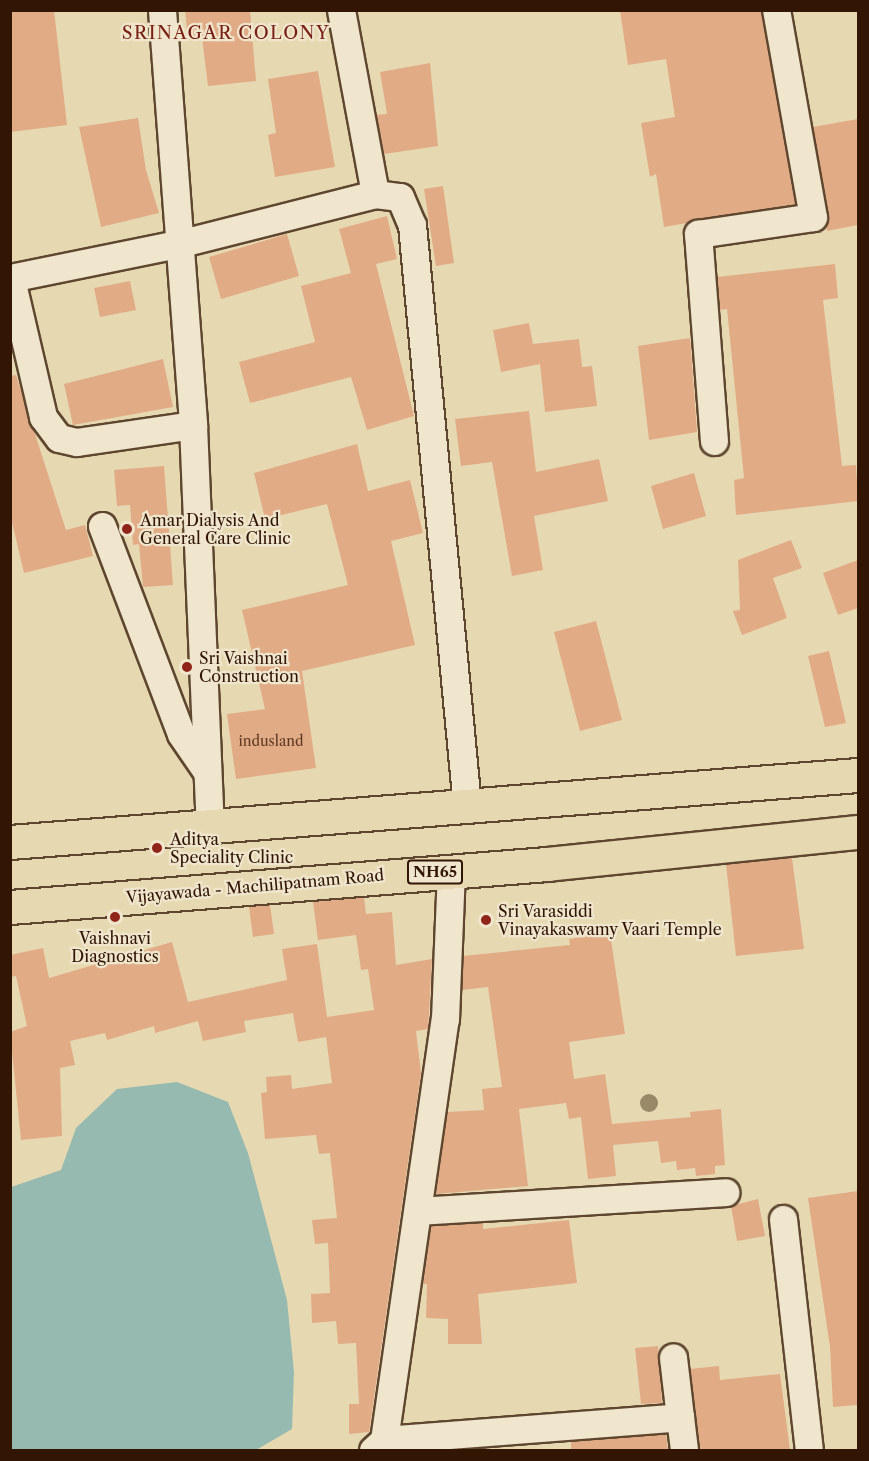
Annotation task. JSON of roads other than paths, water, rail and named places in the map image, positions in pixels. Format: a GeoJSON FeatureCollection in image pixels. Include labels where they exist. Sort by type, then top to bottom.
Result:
{"type":"FeatureCollection","features":[{"type":"Feature","properties":{"kind":"highway"},"geometry":{"type":"LineString","coordinates":[[10,842],[858,775]]}},
{"type":"Feature","properties":{"kind":"highway","name":"Vijayawada - Machilipatnam Road"},"geometry":{"type":"LineString","coordinates":[[10,908],[858,832]]}},
{"type":"Feature","properties":{"kind":"street"},"geometry":{"type":"LineString","coordinates":[[162,10],[182,243],[193,425],[210,826]]}},
{"type":"Feature","properties":{"kind":"street"},"geometry":{"type":"LineString","coordinates":[[341,10],[375,194]]}},
{"type":"Feature","properties":{"kind":"street"},"geometry":{"type":"LineString","coordinates":[[714,441],[698,234],[813,217],[776,10]]}},
{"type":"Feature","properties":{"kind":"street"},"geometry":{"type":"LineString","coordinates":[[193,425],[77,442],[58,438],[43,417],[11,279],[182,243],[375,194],[400,196],[412,225],[467,806]]}},
{"type":"Feature","properties":{"kind":"street"},"geometry":{"type":"LineString","coordinates":[[102,526],[176,723],[207,772]]}},
{"type":"Feature","properties":{"kind":"street"},"geometry":{"type":"LineString","coordinates":[[451,870],[446,1019],[418,1211],[378,1445],[680,1418]]}},
{"type":"Feature","properties":{"kind":"street"},"geometry":{"type":"LineString","coordinates":[[418,1211],[724,1192]]}},
{"type":"Feature","properties":{"kind":"street"},"geometry":{"type":"LineString","coordinates":[[783,1219],[809,1450]]}},
{"type":"Feature","properties":{"kind":"street"},"geometry":{"type":"LineString","coordinates":[[673,1358],[684,1450]]}},
{"type":"Feature","properties":{"kind":"water"},"geometry":{"type":"Polygon","coordinates":[[[177,1082],[228,1102],[248,1153],[287,1300],[294,1372],[292,1429],[256,1450],[11,1450],[11,1187],[61,1170],[76,1128],[117,1089],[177,1082]]]}},
{"type":"Feature","properties":{"kind":"place","name":"Amar Dialysis And General Care Clinic"},"geometry":{"type":"Point","coordinates":[127,529]}},
{"type":"Feature","properties":{"kind":"place","name":"Sri Vaishnai Construction"},"geometry":{"type":"Point","coordinates":[187,667]}},
{"type":"Feature","properties":{"kind":"place","name":"Aditya Speciality Clinic"},"geometry":{"type":"Point","coordinates":[157,848]}},
{"type":"Feature","properties":{"kind":"place","name":"Vaishnavi Diagnostics"},"geometry":{"type":"Point","coordinates":[115,917]}},
{"type":"Feature","properties":{"kind":"place","name":"Sri Varasiddi Vinayakaswamy Vaari Temple"},"geometry":{"type":"Point","coordinates":[486,920]}},
{"type":"Feature","properties":{"kind":"district","name":"SRINAGAR COLONY"},"geometry":{"type":"Point","coordinates":[226,33]}}]}
